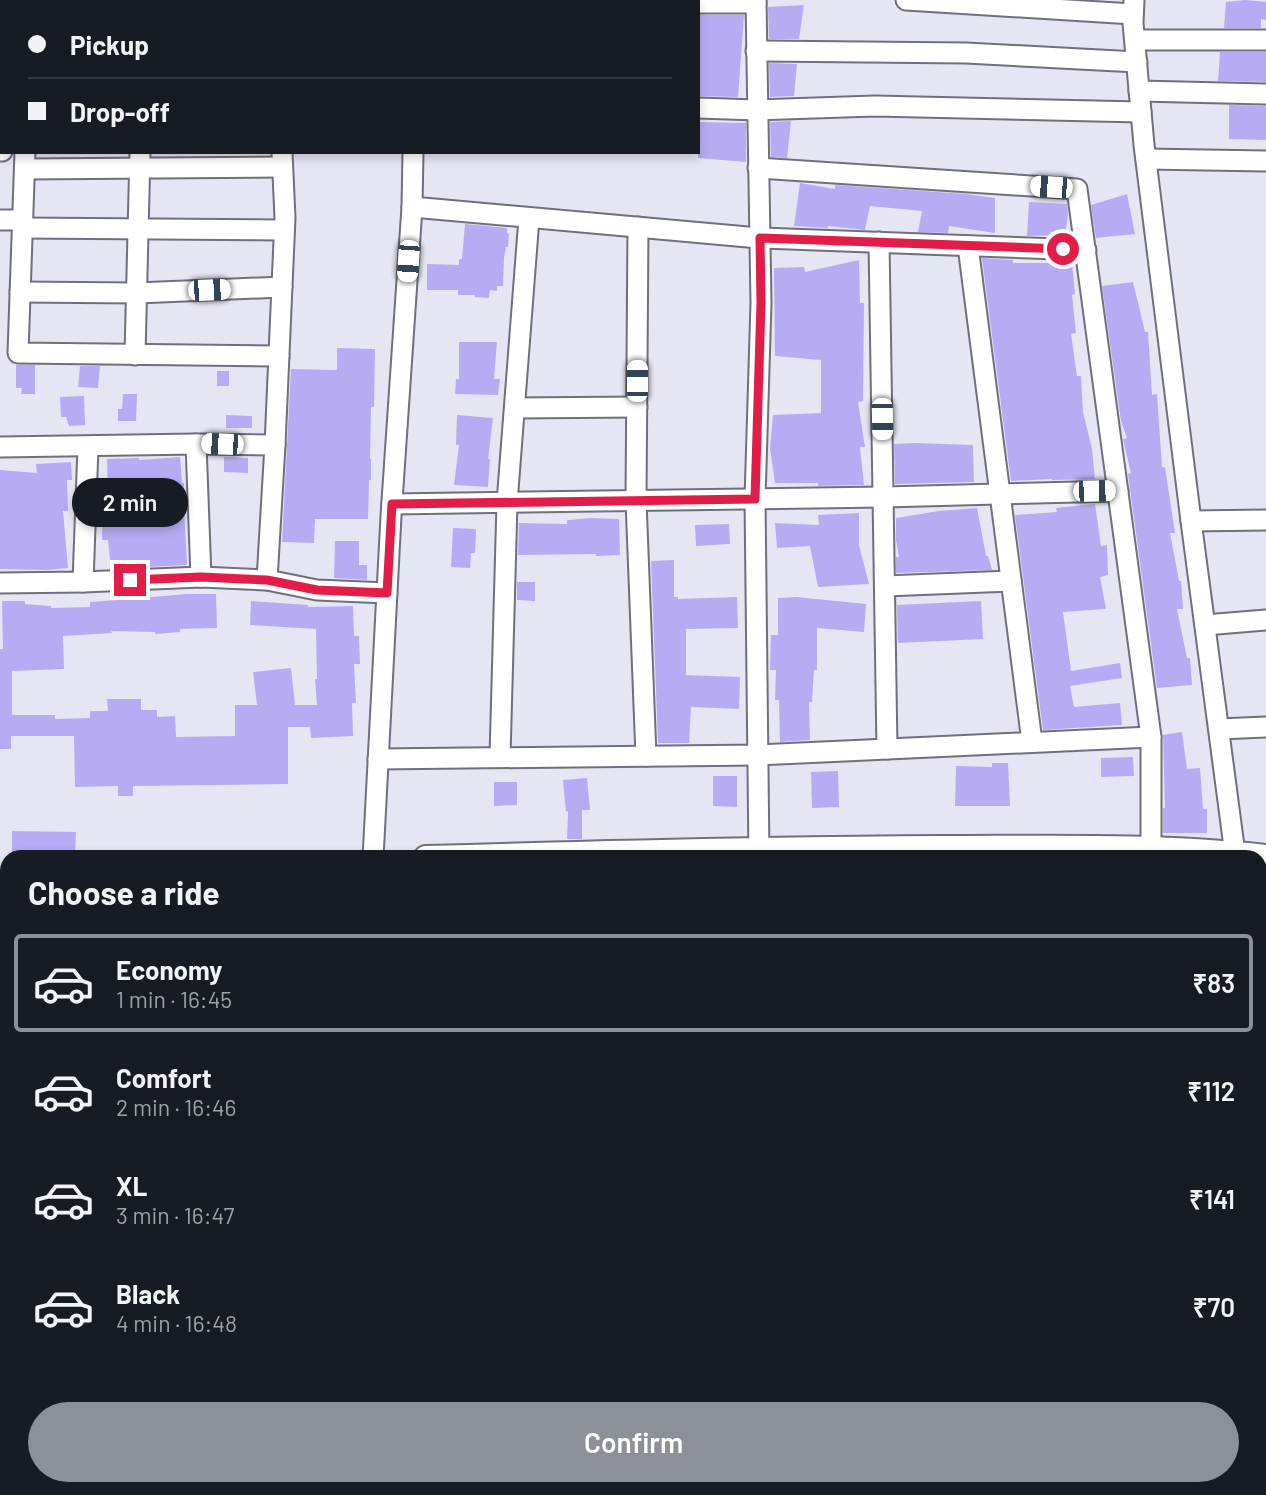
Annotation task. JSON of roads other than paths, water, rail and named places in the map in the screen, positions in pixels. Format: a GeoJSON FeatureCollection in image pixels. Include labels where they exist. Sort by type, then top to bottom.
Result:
{"type":"FeatureCollection","features":[{"type":"Feature","properties":{"kind":"main road"},"geometry":{"type":"LineString","coordinates":[[959,850],[1151,850]]}},
{"type":"Feature","properties":{"kind":"street"},"geometry":{"type":"LineString","coordinates":[[906,0],[1134,7],[1136,62],[1146,159],[1234,850]]}},
{"type":"Feature","properties":{"kind":"street"},"geometry":{"type":"LineString","coordinates":[[700,3],[756,2],[761,303],[755,499],[759,850]]}},
{"type":"Feature","properties":{"kind":"street"},"geometry":{"type":"LineString","coordinates":[[1135,40],[1266,40]]}},
{"type":"Feature","properties":{"kind":"street"},"geometry":{"type":"LineString","coordinates":[[756,51],[966,53],[1136,62]]}},
{"type":"Feature","properties":{"kind":"street"},"geometry":{"type":"LineString","coordinates":[[1139,91],[1266,94]]}},
{"type":"Feature","properties":{"kind":"street"},"geometry":{"type":"LineString","coordinates":[[700,108],[757,110],[875,106],[1141,113]]}},
{"type":"Feature","properties":{"kind":"street"},"geometry":{"type":"LineString","coordinates":[[373,850],[413,154]]}},
{"type":"Feature","properties":{"kind":"street"},"geometry":{"type":"LineString","coordinates":[[1146,159],[1266,161]]}},
{"type":"Feature","properties":{"kind":"street"},"geometry":{"type":"LineString","coordinates":[[135,355],[140,160]]}},
{"type":"Feature","properties":{"kind":"street"},"geometry":{"type":"LineString","coordinates":[[267,580],[275,445],[279,356],[282,287],[282,160],[25,161],[18,353],[279,356]]}},
{"type":"Feature","properties":{"kind":"street"},"geometry":{"type":"LineString","coordinates":[[758,168],[1077,189],[1151,737],[1151,850]]}},
{"type":"Feature","properties":{"kind":"street"},"geometry":{"type":"LineString","coordinates":[[411,207],[760,238],[1086,250]]}},
{"type":"Feature","properties":{"kind":"street"},"geometry":{"type":"LineString","coordinates":[[500,757],[508,503],[529,218]]}},
{"type":"Feature","properties":{"kind":"street"},"geometry":{"type":"LineString","coordinates":[[0,220],[23,224],[284,230]]}},
{"type":"Feature","properties":{"kind":"street"},"geometry":{"type":"LineString","coordinates":[[638,227],[636,501],[646,756]]}},
{"type":"Feature","properties":{"kind":"street"},"geometry":{"type":"LineString","coordinates":[[879,242],[887,749]]}},
{"type":"Feature","properties":{"kind":"street"},"geometry":{"type":"LineString","coordinates":[[968,246],[1032,742]]}},
{"type":"Feature","properties":{"kind":"street"},"geometry":{"type":"LineString","coordinates":[[20,292],[137,292],[282,287]]}},
{"type":"Feature","properties":{"kind":"street"},"geometry":{"type":"LineString","coordinates":[[515,408],[636,407]]}},
{"type":"Feature","properties":{"kind":"street"},"geometry":{"type":"LineString","coordinates":[[196,444],[201,577]]}},
{"type":"Feature","properties":{"kind":"street"},"geometry":{"type":"LineString","coordinates":[[0,447],[275,445]]}},
{"type":"Feature","properties":{"kind":"street"},"geometry":{"type":"LineString","coordinates":[[83,582],[88,447]]}},
{"type":"Feature","properties":{"kind":"street"},"geometry":{"type":"LineString","coordinates":[[392,504],[1118,491]]}},
{"type":"Feature","properties":{"kind":"street"},"geometry":{"type":"LineString","coordinates":[[1191,521],[1266,520]]}},
{"type":"Feature","properties":{"kind":"street"},"geometry":{"type":"LineString","coordinates":[[0,583],[201,577],[267,580],[317,590],[387,593]]}},
{"type":"Feature","properties":{"kind":"street"},"geometry":{"type":"LineString","coordinates":[[885,586],[1011,581]]}},
{"type":"Feature","properties":{"kind":"street"},"geometry":{"type":"LineString","coordinates":[[1205,625],[1266,620]]}},
{"type":"Feature","properties":{"kind":"street"},"geometry":{"type":"LineString","coordinates":[[1219,729],[1266,727]]}},
{"type":"Feature","properties":{"kind":"street"},"geometry":{"type":"LineString","coordinates":[[378,759],[758,755],[1151,737]]}}]}
